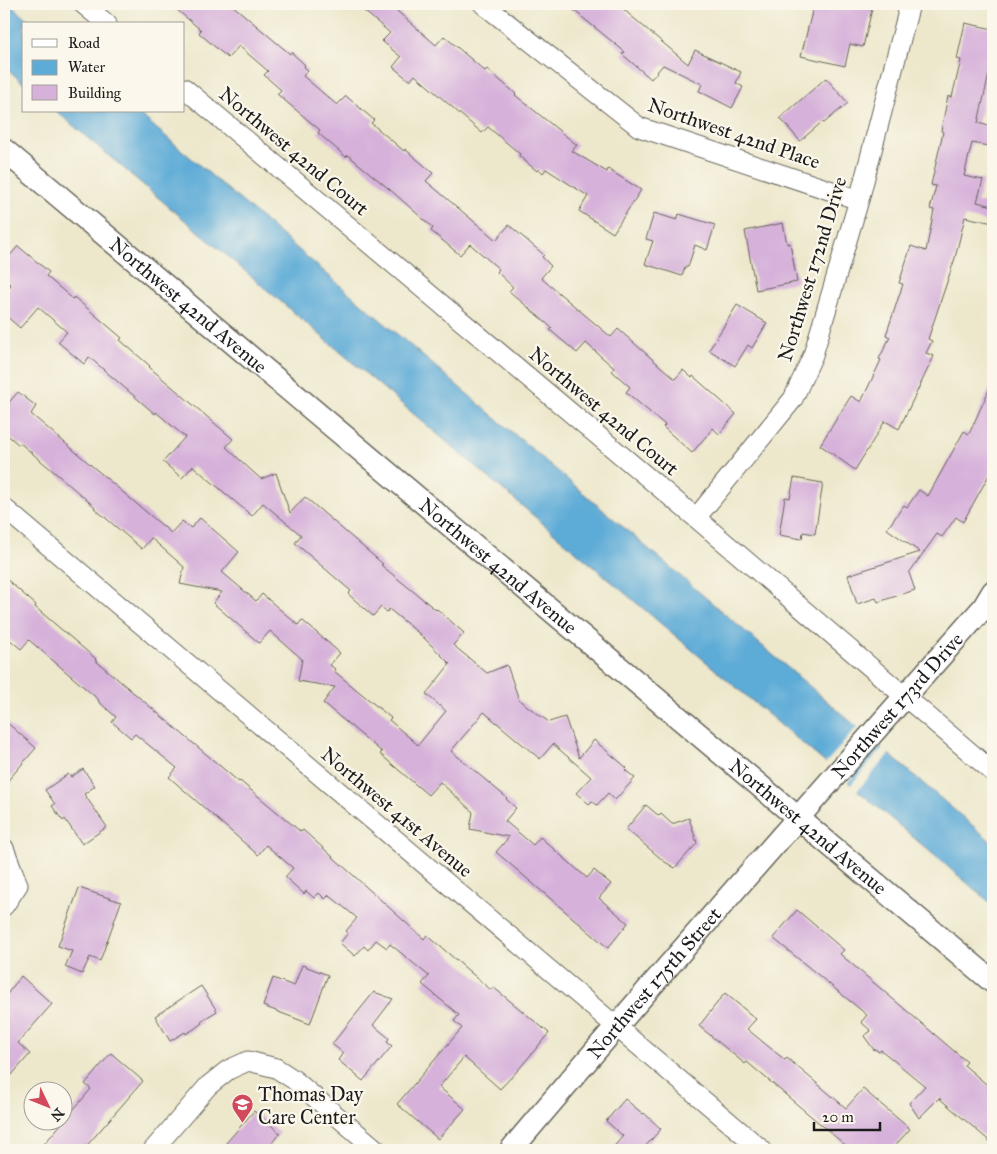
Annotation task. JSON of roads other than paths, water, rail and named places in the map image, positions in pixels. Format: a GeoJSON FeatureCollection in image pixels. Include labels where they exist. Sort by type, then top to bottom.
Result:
{"type":"FeatureCollection","features":[{"type":"Feature","properties":{"kind":"street"},"geometry":{"type":"LineString","coordinates":[[83,4],[104,22]]}},
{"type":"Feature","properties":{"kind":"street","name":"Northwest 42nd Place"},"geometry":{"type":"LineString","coordinates":[[483,4],[639,127],[859,200]]}},
{"type":"Feature","properties":{"kind":"street","name":"Northwest 172nd Drive"},"geometry":{"type":"LineString","coordinates":[[696,518],[793,399],[813,355],[859,200],[910,4]]}},
{"type":"Feature","properties":{"kind":"street","name":"Northwest 42nd Court"},"geometry":{"type":"LineString","coordinates":[[185,89],[906,695],[993,772]]}},
{"type":"Feature","properties":{"kind":"street","name":"Northwest 42nd Avenue"},"geometry":{"type":"LineString","coordinates":[[4,150],[993,982]]}},
{"type":"Feature","properties":{"kind":"street","name":"Northwest 41st Avenue"},"geometry":{"type":"LineString","coordinates":[[4,508],[762,1150]]}},
{"type":"Feature","properties":{"kind":"street","name":"Northwest 173rd Drive"},"geometry":{"type":"LineString","coordinates":[[797,817],[984,607],[993,592]]}},
{"type":"Feature","properties":{"kind":"street","name":"Northwest 175th Street"},"geometry":{"type":"LineString","coordinates":[[511,1150],[615,1026],[797,817]]}},
{"type":"Feature","properties":{"kind":"street"},"geometry":{"type":"LineString","coordinates":[[4,848],[18,885],[4,906]]}},
{"type":"Feature","properties":{"kind":"street"},"geometry":{"type":"LineString","coordinates":[[153,1150],[208,1086],[228,1070],[248,1061],[276,1068],[293,1079],[377,1150]]}},
{"type":"Feature","properties":{"kind":"water"},"geometry":{"type":"Polygon","coordinates":[[[4,4],[9,4],[31,22],[22,22],[22,82],[4,66],[4,4]]]}},
{"type":"Feature","properties":{"kind":"water"},"geometry":{"type":"Polygon","coordinates":[[[57,112],[137,112],[993,843],[993,905],[57,112]]]}},
{"type":"Feature","properties":{"kind":"place","name":"Thomas Day Care Center"},"geometry":{"type":"Point","coordinates":[242,1124]}}]}
